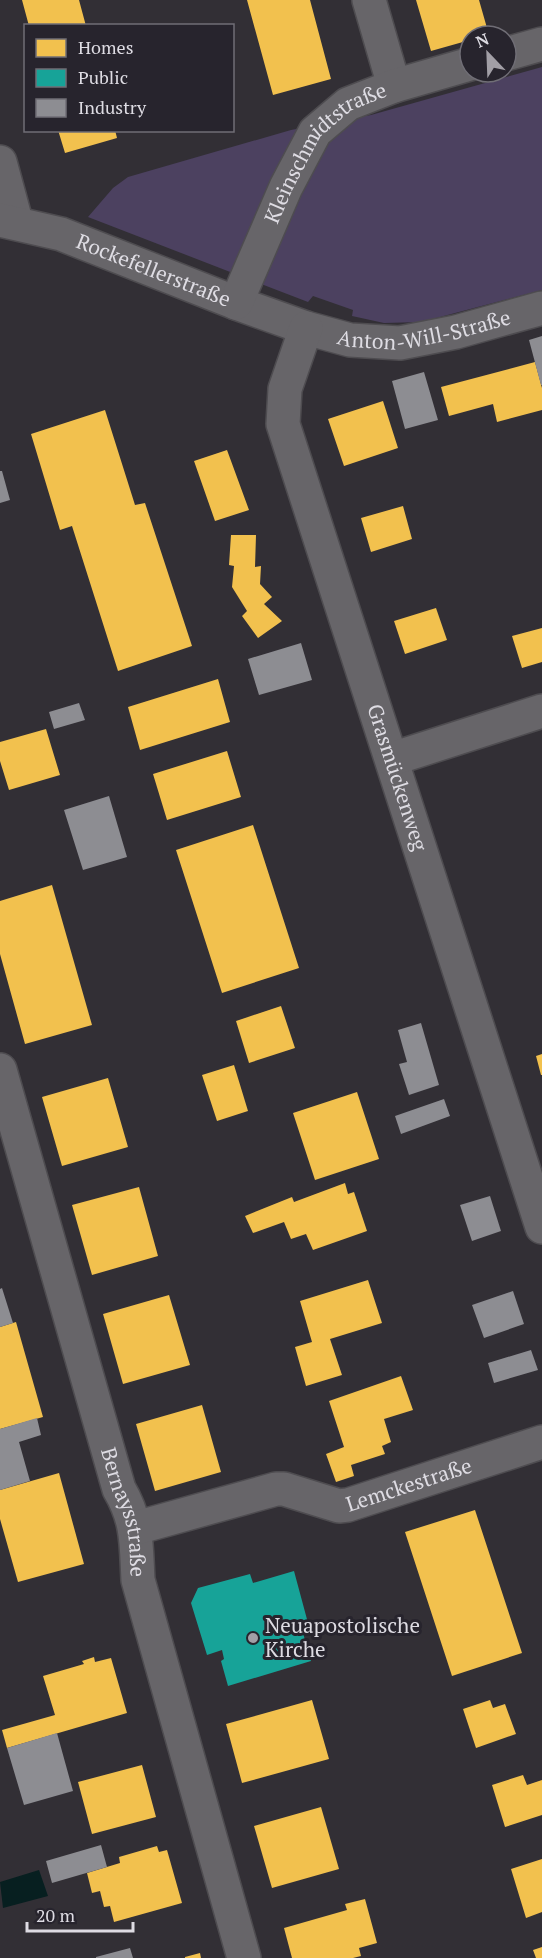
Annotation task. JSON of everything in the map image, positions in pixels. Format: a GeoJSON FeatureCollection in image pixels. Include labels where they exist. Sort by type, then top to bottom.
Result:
{"type":"FeatureCollection","features":[{"type":"Feature","properties":{"kind":"street"},"geometry":{"type":"LineString","coordinates":[[369,0],[394,86]]}},
{"type":"Feature","properties":{"kind":"street"},"geometry":{"type":"LineString","coordinates":[[518,51],[542,44]]}},
{"type":"Feature","properties":{"kind":"street","name":"Kleinschmidtstraße"},"geometry":{"type":"LineString","coordinates":[[236,303],[286,187],[315,132],[348,104],[394,86],[458,67]]}},
{"type":"Feature","properties":{"kind":"street"},"geometry":{"type":"LineString","coordinates":[[0,162],[8,221]]}},
{"type":"Feature","properties":{"kind":"street","name":"Rockefellerstraße"},"geometry":{"type":"LineString","coordinates":[[8,221],[61,234],[306,328]]}},
{"type":"Feature","properties":{"kind":"street","name":"Anton-Will-Straße"},"geometry":{"type":"LineString","coordinates":[[306,328],[350,340],[400,343],[456,332],[542,308]]}},
{"type":"Feature","properties":{"kind":"street","name":"Grasmückenweg"},"geometry":{"type":"LineString","coordinates":[[306,328],[285,389],[283,424],[392,759],[535,1184],[542,1227]]}},
{"type":"Feature","properties":{"kind":"street"},"geometry":{"type":"LineString","coordinates":[[392,759],[542,711]]}},
{"type":"Feature","properties":{"kind":"street","name":"Bernaysstraße"},"geometry":{"type":"LineString","coordinates":[[0,1070],[119,1490],[130,1508],[136,1528],[138,1580],[244,1958]]}},
{"type":"Feature","properties":{"kind":"street","name":"Lemckestraße"},"geometry":{"type":"LineString","coordinates":[[136,1528],[276,1489],[284,1489],[339,1506],[348,1505],[542,1442]]}},
{"type":"Feature","properties":{"kind":"shaded area"},"geometry":{"type":"Polygon","coordinates":[[[542,67],[542,290],[421,322],[384,323],[352,316],[353,310],[313,296],[308,302],[88,217],[113,188],[128,177],[291,130],[371,115],[481,84],[518,84],[518,74],[542,67]]]}},
{"type":"Feature","properties":{"kind":"shaded area"},"geometry":{"type":"Polygon","coordinates":[[[39,1870],[48,1896],[3,1908],[0,1882],[39,1870]]]}},
{"type":"Feature","properties":{"kind":"building: Homes"},"geometry":{"type":"Polygon","coordinates":[[[22,0],[79,0],[85,24],[28,24],[22,0]]]}},
{"type":"Feature","properties":{"kind":"building: Homes"},"geometry":{"type":"Polygon","coordinates":[[[247,0],[310,0],[331,79],[273,95],[247,0]]]}},
{"type":"Feature","properties":{"kind":"building: Homes"},"geometry":{"type":"Polygon","coordinates":[[[416,0],[479,0],[486,24],[458,24],[458,43],[431,51],[416,0]]]}},
{"type":"Feature","properties":{"kind":"building: Homes"},"geometry":{"type":"Polygon","coordinates":[[[59,132],[116,132],[117,138],[65,153],[59,132]]]}},
{"type":"Feature","properties":{"kind":"building: Homes"},"geometry":{"type":"Polygon","coordinates":[[[535,362],[542,388],[542,410],[497,422],[493,404],[449,416],[441,387],[535,362]]]}},
{"type":"Feature","properties":{"kind":"building: Homes"},"geometry":{"type":"Polygon","coordinates":[[[383,401],[398,448],[344,466],[328,419],[383,401]]]}},
{"type":"Feature","properties":{"kind":"building: Homes"},"geometry":{"type":"Polygon","coordinates":[[[105,410],[135,505],[145,503],[192,646],[118,671],[72,526],[60,530],[31,434],[105,410]]]}},
{"type":"Feature","properties":{"kind":"building: Homes"},"geometry":{"type":"Polygon","coordinates":[[[227,450],[249,510],[215,521],[194,461],[227,450]]]}},
{"type":"Feature","properties":{"kind":"building: Homes"},"geometry":{"type":"Polygon","coordinates":[[[403,506],[412,539],[371,552],[361,518],[403,506]]]}},
{"type":"Feature","properties":{"kind":"building: Homes"},"geometry":{"type":"Polygon","coordinates":[[[231,535],[256,535],[255,567],[261,566],[260,584],[272,597],[264,604],[282,621],[258,638],[242,616],[247,611],[232,587],[234,566],[229,565],[231,535]]]}},
{"type":"Feature","properties":{"kind":"building: Homes"},"geometry":{"type":"Polygon","coordinates":[[[436,608],[447,640],[405,654],[394,621],[436,608]]]}},
{"type":"Feature","properties":{"kind":"building: Homes"},"geometry":{"type":"Polygon","coordinates":[[[542,628],[542,662],[522,668],[512,636],[542,628]]]}},
{"type":"Feature","properties":{"kind":"building: Homes"},"geometry":{"type":"Polygon","coordinates":[[[218,679],[230,722],[140,750],[128,707],[218,679]]]}},
{"type":"Feature","properties":{"kind":"building: Homes"},"geometry":{"type":"Polygon","coordinates":[[[46,729],[60,775],[9,790],[0,761],[0,742],[46,729]]]}},
{"type":"Feature","properties":{"kind":"building: Homes"},"geometry":{"type":"Polygon","coordinates":[[[227,751],[241,797],[167,820],[153,774],[227,751]]]}},
{"type":"Feature","properties":{"kind":"building: Homes"},"geometry":{"type":"Polygon","coordinates":[[[253,825],[299,968],[222,993],[176,850],[253,825]]]}},
{"type":"Feature","properties":{"kind":"building: Homes"},"geometry":{"type":"Polygon","coordinates":[[[52,885],[92,1025],[25,1044],[0,954],[0,901],[52,885]]]}},
{"type":"Feature","properties":{"kind":"building: Homes"},"geometry":{"type":"Polygon","coordinates":[[[281,1006],[295,1048],[249,1063],[236,1021],[281,1006]]]}},
{"type":"Feature","properties":{"kind":"building: Homes"},"geometry":{"type":"Polygon","coordinates":[[[542,1054],[542,1075],[541,1075],[536,1056],[542,1054]]]}},
{"type":"Feature","properties":{"kind":"building: Homes"},"geometry":{"type":"Polygon","coordinates":[[[234,1065],[248,1111],[217,1121],[202,1075],[234,1065]]]}},
{"type":"Feature","properties":{"kind":"building: Homes"},"geometry":{"type":"Polygon","coordinates":[[[108,1078],[128,1147],[62,1166],[42,1097],[108,1078]]]}},
{"type":"Feature","properties":{"kind":"building: Homes"},"geometry":{"type":"Polygon","coordinates":[[[357,1092],[379,1159],[315,1180],[293,1113],[357,1092]]]}},
{"type":"Feature","properties":{"kind":"building: Homes"},"geometry":{"type":"Polygon","coordinates":[[[345,1183],[348,1194],[354,1192],[367,1231],[313,1250],[306,1234],[291,1239],[284,1222],[253,1233],[245,1216],[292,1197],[294,1202],[345,1183]]]}},
{"type":"Feature","properties":{"kind":"building: Homes"},"geometry":{"type":"Polygon","coordinates":[[[139,1187],[158,1256],[92,1275],[72,1205],[139,1187]]]}},
{"type":"Feature","properties":{"kind":"building: Homes"},"geometry":{"type":"Polygon","coordinates":[[[368,1280],[382,1323],[330,1339],[342,1375],[306,1386],[295,1347],[312,1342],[300,1301],[368,1280]]]}},
{"type":"Feature","properties":{"kind":"building: Homes"},"geometry":{"type":"Polygon","coordinates":[[[169,1295],[190,1365],[123,1384],[103,1314],[169,1295]]]}},
{"type":"Feature","properties":{"kind":"building: Homes"},"geometry":{"type":"Polygon","coordinates":[[[16,1322],[43,1417],[0,1429],[0,1327],[16,1322]]]}},
{"type":"Feature","properties":{"kind":"building: Homes"},"geometry":{"type":"Polygon","coordinates":[[[401,1376],[413,1410],[384,1419],[391,1442],[382,1446],[385,1454],[351,1465],[354,1476],[336,1482],[326,1454],[344,1447],[329,1401],[401,1376]]]}},
{"type":"Feature","properties":{"kind":"building: Homes"},"geometry":{"type":"Polygon","coordinates":[[[202,1405],[221,1472],[155,1491],[136,1424],[202,1405]]]}},
{"type":"Feature","properties":{"kind":"building: Homes"},"geometry":{"type":"Polygon","coordinates":[[[59,1473],[84,1564],[18,1582],[0,1519],[0,1490],[59,1473]]]}},
{"type":"Feature","properties":{"kind":"building: Homes"},"geometry":{"type":"Polygon","coordinates":[[[475,1510],[522,1653],[452,1676],[405,1532],[475,1510]]]}},
{"type":"Feature","properties":{"kind":"building: Homes"},"geometry":{"type":"Polygon","coordinates":[[[94,1657],[95,1662],[111,1658],[127,1713],[7,1748],[2,1730],[55,1715],[43,1676],[84,1664],[82,1661],[94,1657]]]}},
{"type":"Feature","properties":{"kind":"building: Homes"},"geometry":{"type":"Polygon","coordinates":[[[312,1700],[329,1759],[242,1783],[226,1724],[312,1700]]]}},
{"type":"Feature","properties":{"kind":"building: Homes"},"geometry":{"type":"Polygon","coordinates":[[[490,1700],[493,1708],[505,1704],[516,1734],[476,1748],[463,1709],[490,1700]]]}},
{"type":"Feature","properties":{"kind":"building: Homes"},"geometry":{"type":"Polygon","coordinates":[[[142,1765],[156,1817],[92,1834],[78,1782],[142,1765]]]}},
{"type":"Feature","properties":{"kind":"building: Homes"},"geometry":{"type":"Polygon","coordinates":[[[523,1775],[527,1785],[542,1780],[542,1815],[505,1827],[492,1785],[523,1775]]]}},
{"type":"Feature","properties":{"kind":"building: Homes"},"geometry":{"type":"Polygon","coordinates":[[[321,1807],[339,1869],[272,1888],[254,1826],[321,1807]]]}},
{"type":"Feature","properties":{"kind":"building: Homes"},"geometry":{"type":"Polygon","coordinates":[[[157,1846],[159,1852],[167,1850],[182,1903],[114,1922],[110,1906],[104,1907],[100,1891],[92,1893],[87,1873],[120,1863],[119,1857],[157,1846]]]}},
{"type":"Feature","properties":{"kind":"building: Homes"},"geometry":{"type":"Polygon","coordinates":[[[542,1859],[542,1912],[526,1918],[511,1869],[542,1859]]]}},
{"type":"Feature","properties":{"kind":"building: Homes"},"geometry":{"type":"Polygon","coordinates":[[[365,1899],[377,1943],[359,1948],[361,1956],[292,1958],[284,1928],[347,1910],[345,1904],[365,1899]]]}},
{"type":"Feature","properties":{"kind":"building: Homes"},"geometry":{"type":"Polygon","coordinates":[[[542,1947],[542,1958],[536,1958],[533,1950],[542,1947]]]}},
{"type":"Feature","properties":{"kind":"building: Homes"},"geometry":{"type":"Polygon","coordinates":[[[200,1953],[201,1958],[185,1958],[185,1957],[200,1953]]]}},
{"type":"Feature","properties":{"kind":"building: Public","name":"Neuapostolische Kirche"},"geometry":{"type":"Polygon","coordinates":[[[294,1571],[308,1623],[301,1626],[311,1661],[228,1686],[221,1661],[224,1659],[222,1650],[207,1655],[191,1603],[198,1588],[250,1574],[253,1583],[294,1571]]]}},
{"type":"Feature","properties":{"kind":"building: Industry"},"geometry":{"type":"Polygon","coordinates":[[[542,336],[542,385],[541,385],[529,340],[542,336]]]}},
{"type":"Feature","properties":{"kind":"building: Industry"},"geometry":{"type":"Polygon","coordinates":[[[424,372],[438,420],[405,429],[392,381],[424,372]]]}},
{"type":"Feature","properties":{"kind":"building: Industry"},"geometry":{"type":"Polygon","coordinates":[[[0,471],[2,471],[10,500],[0,503],[0,471]]]}},
{"type":"Feature","properties":{"kind":"building: Industry"},"geometry":{"type":"Polygon","coordinates":[[[301,643],[312,680],[259,695],[248,659],[301,643]]]}},
{"type":"Feature","properties":{"kind":"building: Industry"},"geometry":{"type":"Polygon","coordinates":[[[79,703],[85,720],[54,729],[49,712],[79,703]]]}},
{"type":"Feature","properties":{"kind":"building: Industry"},"geometry":{"type":"Polygon","coordinates":[[[109,796],[127,857],[83,870],[64,810],[109,796]]]}},
{"type":"Feature","properties":{"kind":"building: Industry"},"geometry":{"type":"Polygon","coordinates":[[[421,1023],[439,1085],[409,1095],[399,1064],[407,1062],[398,1030],[421,1023]]]}},
{"type":"Feature","properties":{"kind":"building: Industry"},"geometry":{"type":"Polygon","coordinates":[[[444,1099],[450,1116],[401,1134],[395,1116],[444,1099]]]}},
{"type":"Feature","properties":{"kind":"building: Industry"},"geometry":{"type":"Polygon","coordinates":[[[490,1196],[501,1231],[472,1241],[460,1205],[490,1196]]]}},
{"type":"Feature","properties":{"kind":"building: Industry"},"geometry":{"type":"Polygon","coordinates":[[[2,1288],[13,1323],[0,1327],[0,1289],[2,1288]]]}},
{"type":"Feature","properties":{"kind":"building: Industry"},"geometry":{"type":"Polygon","coordinates":[[[513,1291],[524,1324],[484,1338],[472,1305],[513,1291]]]}},
{"type":"Feature","properties":{"kind":"building: Industry"},"geometry":{"type":"Polygon","coordinates":[[[531,1350],[538,1370],[494,1383],[488,1363],[531,1350]]]}},
{"type":"Feature","properties":{"kind":"building: Industry"},"geometry":{"type":"Polygon","coordinates":[[[37,1418],[41,1435],[19,1442],[30,1481],[0,1490],[0,1429],[37,1418]]]}},
{"type":"Feature","properties":{"kind":"building: Industry"},"geometry":{"type":"Polygon","coordinates":[[[57,1733],[73,1791],[24,1805],[7,1748],[57,1733]]]}},
{"type":"Feature","properties":{"kind":"building: Industry"},"geometry":{"type":"Polygon","coordinates":[[[101,1845],[107,1867],[52,1883],[46,1861],[101,1845]]]}},
{"type":"Feature","properties":{"kind":"building: Industry"},"geometry":{"type":"Polygon","coordinates":[[[130,1948],[133,1958],[96,1958],[96,1957],[130,1948]]]}},
{"type":"Feature","properties":{"kind":"place","name":"Neuapostolische Kirche"},"geometry":{"type":"Point","coordinates":[253,1638]}}]}
